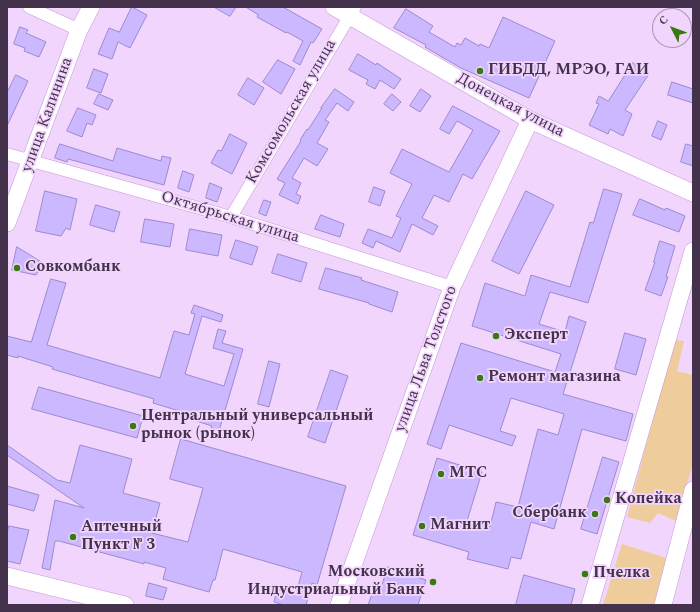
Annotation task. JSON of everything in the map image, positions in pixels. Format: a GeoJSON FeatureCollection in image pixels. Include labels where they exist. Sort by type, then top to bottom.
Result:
{"type":"FeatureCollection","features":[{"type":"Feature","properties":{"kind":"street"},"geometry":{"type":"LineString","coordinates":[[29,7],[79,30]]}},
{"type":"Feature","properties":{"kind":"street","name":"улица Калинина"},"geometry":{"type":"LineString","coordinates":[[8,218],[79,30],[91,7]]}},
{"type":"Feature","properties":{"kind":"street","name":"Донецкая улица"},"geometry":{"type":"LineString","coordinates":[[334,7],[352,12],[530,120],[693,193]]}},
{"type":"Feature","properties":{"kind":"street","name":"Комсомольская улица"},"geometry":{"type":"LineString","coordinates":[[231,217],[352,12]]}},
{"type":"Feature","properties":{"kind":"street","name":"улица Льва Толстого"},"geometry":{"type":"LineString","coordinates":[[339,605],[452,288],[530,120]]}},
{"type":"Feature","properties":{"kind":"street","name":"Октябрьская улица"},"geometry":{"type":"LineString","coordinates":[[7,154],[231,217],[452,288]]}},
{"type":"Feature","properties":{"kind":"street"},"geometry":{"type":"LineString","coordinates":[[590,605],[693,251]]}},
{"type":"Feature","properties":{"kind":"street"},"geometry":{"type":"LineString","coordinates":[[663,605],[693,490]]}},
{"type":"Feature","properties":{"kind":"street"},"geometry":{"type":"LineString","coordinates":[[7,576],[125,605]]}},
{"type":"Feature","properties":{"kind":"shaded area"},"geometry":{"type":"Polygon","coordinates":[[[674,340],[684,341],[677,371],[693,375],[693,464],[676,521],[658,513],[650,523],[627,517],[674,340]]]}},
{"type":"Feature","properties":{"kind":"shaded area"},"geometry":{"type":"Polygon","coordinates":[[[622,544],[666,558],[654,605],[603,605],[622,544]]]}},
{"type":"Feature","properties":{"kind":"building"},"geometry":{"type":"Polygon","coordinates":[[[132,7],[147,15],[130,48],[118,42],[112,59],[98,54],[109,28],[119,32],[132,7]]]}},
{"type":"Feature","properties":{"kind":"building"},"geometry":{"type":"Polygon","coordinates":[[[214,7],[236,7],[230,16],[214,7]]]}},
{"type":"Feature","properties":{"kind":"building"},"geometry":{"type":"Polygon","coordinates":[[[246,7],[283,7],[322,29],[313,43],[311,42],[300,65],[293,61],[303,41],[257,17],[258,15],[246,7]]]}},
{"type":"Feature","properties":{"kind":"building"},"geometry":{"type":"Polygon","coordinates":[[[406,9],[433,26],[429,32],[455,47],[457,43],[461,45],[465,38],[479,46],[480,44],[489,48],[503,17],[555,41],[529,98],[461,68],[425,47],[426,45],[394,28],[406,9]]]}},
{"type":"Feature","properties":{"kind":"building"},"geometry":{"type":"Polygon","coordinates":[[[20,27],[28,30],[26,33],[46,42],[39,57],[24,51],[25,48],[14,44],[20,27]]]}},
{"type":"Feature","properties":{"kind":"building"},"geometry":{"type":"Polygon","coordinates":[[[358,54],[376,65],[377,63],[401,79],[394,89],[380,80],[375,89],[366,84],[368,80],[349,70],[358,54]]]}},
{"type":"Feature","properties":{"kind":"building"},"geometry":{"type":"Polygon","coordinates":[[[278,60],[295,69],[281,94],[263,82],[278,60]]]}},
{"type":"Feature","properties":{"kind":"building"},"geometry":{"type":"Polygon","coordinates":[[[633,63],[649,74],[625,110],[632,114],[623,136],[610,129],[608,134],[589,125],[599,104],[596,103],[599,96],[608,101],[633,63]]]}},
{"type":"Feature","properties":{"kind":"building"},"geometry":{"type":"Polygon","coordinates":[[[94,69],[108,74],[101,93],[87,88],[94,69]]]}},
{"type":"Feature","properties":{"kind":"building"},"geometry":{"type":"Polygon","coordinates":[[[16,75],[28,81],[7,126],[7,93],[16,75]]]}},
{"type":"Feature","properties":{"kind":"building"},"geometry":{"type":"Polygon","coordinates":[[[248,78],[264,88],[254,105],[238,95],[248,78]]]}},
{"type":"Feature","properties":{"kind":"building"},"geometry":{"type":"Polygon","coordinates":[[[672,82],[693,89],[693,103],[668,95],[672,82]]]}},
{"type":"Feature","properties":{"kind":"building"},"geometry":{"type":"Polygon","coordinates":[[[335,89],[354,102],[348,111],[337,103],[325,120],[329,122],[317,143],[328,149],[317,166],[304,158],[292,178],[301,183],[296,194],[301,196],[298,204],[279,195],[285,183],[277,179],[307,129],[308,130],[321,108],[335,89]]]}},
{"type":"Feature","properties":{"kind":"building"},"geometry":{"type":"Polygon","coordinates":[[[421,89],[431,96],[420,112],[410,106],[421,89]]]}},
{"type":"Feature","properties":{"kind":"building"},"geometry":{"type":"Polygon","coordinates":[[[99,94],[113,100],[108,110],[94,104],[99,94]]]}},
{"type":"Feature","properties":{"kind":"building"},"geometry":{"type":"Polygon","coordinates":[[[392,94],[401,102],[393,111],[384,104],[392,94]]]}},
{"type":"Feature","properties":{"kind":"building"},"geometry":{"type":"Polygon","coordinates":[[[453,106],[500,131],[472,179],[463,174],[449,202],[434,195],[422,218],[438,226],[433,235],[412,224],[400,252],[376,241],[373,248],[362,243],[368,229],[392,238],[401,218],[396,216],[412,184],[390,173],[402,149],[449,172],[473,130],[457,121],[449,134],[440,129],[453,106]]]}},
{"type":"Feature","properties":{"kind":"building"},"geometry":{"type":"Polygon","coordinates":[[[78,108],[96,115],[92,125],[87,123],[82,137],[67,131],[78,108]]]}},
{"type":"Feature","properties":{"kind":"building"},"geometry":{"type":"Polygon","coordinates":[[[658,121],[667,125],[661,140],[652,136],[658,121]]]}},
{"type":"Feature","properties":{"kind":"building"},"geometry":{"type":"Polygon","coordinates":[[[230,134],[247,143],[232,174],[211,163],[218,150],[221,151],[230,134]]]}},
{"type":"Feature","properties":{"kind":"building"},"geometry":{"type":"Polygon","coordinates":[[[60,144],[113,161],[117,148],[161,161],[162,156],[171,158],[164,185],[68,159],[67,162],[55,158],[60,144]]]}},
{"type":"Feature","properties":{"kind":"building"},"geometry":{"type":"Polygon","coordinates":[[[686,144],[693,146],[693,166],[681,162],[686,144]]]}},
{"type":"Feature","properties":{"kind":"building"},"geometry":{"type":"Polygon","coordinates":[[[183,171],[194,175],[189,192],[178,188],[183,171]]]}},
{"type":"Feature","properties":{"kind":"building"},"geometry":{"type":"Polygon","coordinates":[[[210,183],[222,188],[217,202],[206,198],[210,183]]]}},
{"type":"Feature","properties":{"kind":"building"},"geometry":{"type":"Polygon","coordinates":[[[374,187],[385,191],[380,206],[369,202],[374,187]]]}},
{"type":"Feature","properties":{"kind":"building"},"geometry":{"type":"Polygon","coordinates":[[[604,189],[622,194],[588,303],[550,292],[539,324],[565,332],[569,316],[586,322],[563,394],[633,414],[626,441],[582,429],[554,529],[531,522],[521,559],[511,557],[508,569],[467,559],[469,552],[413,535],[437,458],[482,472],[467,521],[490,527],[496,502],[518,507],[538,429],[558,435],[564,414],[511,398],[500,431],[516,436],[512,446],[449,425],[441,449],[427,444],[461,343],[555,372],[561,354],[472,326],[485,283],[525,296],[531,275],[570,287],[590,222],[593,223],[604,189]]]}},
{"type":"Feature","properties":{"kind":"building"},"geometry":{"type":"Polygon","coordinates":[[[45,191],[77,199],[70,230],[66,228],[61,236],[36,231],[45,191]]]}},
{"type":"Feature","properties":{"kind":"building"},"geometry":{"type":"Polygon","coordinates":[[[526,191],[554,205],[519,274],[492,261],[526,191]]]}},
{"type":"Feature","properties":{"kind":"building"},"geometry":{"type":"Polygon","coordinates":[[[640,199],[665,210],[666,208],[685,216],[679,232],[633,215],[640,199]]]}},
{"type":"Feature","properties":{"kind":"building"},"geometry":{"type":"Polygon","coordinates":[[[264,200],[271,202],[266,216],[259,213],[264,200]]]}},
{"type":"Feature","properties":{"kind":"building"},"geometry":{"type":"Polygon","coordinates":[[[96,205],[120,212],[114,232],[90,225],[96,205]]]}},
{"type":"Feature","properties":{"kind":"building"},"geometry":{"type":"Polygon","coordinates":[[[321,215],[344,224],[340,237],[315,229],[321,215]]]}},
{"type":"Feature","properties":{"kind":"building"},"geometry":{"type":"Polygon","coordinates":[[[145,219],[174,224],[170,247],[141,242],[145,219]]]}},
{"type":"Feature","properties":{"kind":"building"},"geometry":{"type":"Polygon","coordinates":[[[190,229],[222,235],[218,256],[186,250],[190,229]]]}},
{"type":"Feature","properties":{"kind":"building"},"geometry":{"type":"Polygon","coordinates":[[[236,240],[258,247],[252,265],[230,258],[236,240]]]}},
{"type":"Feature","properties":{"kind":"building"},"geometry":{"type":"Polygon","coordinates":[[[660,241],[675,246],[666,277],[668,277],[661,296],[645,290],[655,262],[660,241]]]}},
{"type":"Feature","properties":{"kind":"building"},"geometry":{"type":"Polygon","coordinates":[[[17,247],[43,263],[36,275],[12,270],[17,247]]]}},
{"type":"Feature","properties":{"kind":"building"},"geometry":{"type":"Polygon","coordinates":[[[278,254],[307,263],[301,282],[272,273],[278,254]]]}},
{"type":"Feature","properties":{"kind":"building"},"geometry":{"type":"Polygon","coordinates":[[[326,268],[362,278],[361,280],[398,292],[392,312],[369,303],[319,289],[326,268]]]}},
{"type":"Feature","properties":{"kind":"building"},"geometry":{"type":"Polygon","coordinates":[[[51,279],[66,283],[47,345],[160,378],[174,331],[189,335],[195,314],[191,313],[194,305],[223,315],[221,322],[202,316],[185,374],[224,386],[234,354],[213,348],[218,329],[226,331],[222,343],[243,349],[219,431],[211,428],[212,426],[184,417],[186,413],[153,403],[154,399],[52,369],[53,367],[18,356],[18,358],[7,355],[7,336],[31,342],[51,279]]]}},
{"type":"Feature","properties":{"kind":"building"},"geometry":{"type":"Polygon","coordinates":[[[625,333],[646,339],[636,375],[615,369],[625,333]]]}},
{"type":"Feature","properties":{"kind":"building"},"geometry":{"type":"Polygon","coordinates":[[[269,361],[280,364],[269,407],[258,404],[269,361]]]}},
{"type":"Feature","properties":{"kind":"building"},"geometry":{"type":"Polygon","coordinates":[[[331,370],[348,376],[325,443],[308,437],[331,370]]]}},
{"type":"Feature","properties":{"kind":"building"},"geometry":{"type":"Polygon","coordinates":[[[39,387],[143,416],[137,438],[32,409],[39,387]]]}},
{"type":"Feature","properties":{"kind":"building"},"geometry":{"type":"Polygon","coordinates":[[[181,439],[346,486],[317,585],[312,583],[306,605],[284,605],[274,602],[278,585],[297,590],[302,572],[223,549],[215,580],[213,580],[209,592],[163,579],[166,568],[144,562],[144,564],[59,541],[55,541],[50,570],[42,568],[55,500],[84,508],[7,455],[7,445],[57,480],[70,483],[80,445],[132,459],[123,493],[160,503],[152,533],[188,542],[203,488],[170,479],[181,439]]]}},
{"type":"Feature","properties":{"kind":"building"},"geometry":{"type":"Polygon","coordinates":[[[603,457],[619,462],[597,534],[581,529],[603,457]]]}},
{"type":"Feature","properties":{"kind":"building"},"geometry":{"type":"Polygon","coordinates":[[[7,486],[39,495],[34,511],[7,504],[7,486]]]}},
{"type":"Feature","properties":{"kind":"building"},"geometry":{"type":"Polygon","coordinates":[[[9,526],[29,530],[20,564],[7,561],[7,535],[9,526]]]}},
{"type":"Feature","properties":{"kind":"building"},"geometry":{"type":"Polygon","coordinates":[[[388,567],[426,580],[418,605],[368,605],[372,594],[378,596],[388,567]]]}},
{"type":"Feature","properties":{"kind":"building"},"geometry":{"type":"Polygon","coordinates":[[[524,575],[575,589],[571,605],[516,605],[524,575]]]}},
{"type":"Feature","properties":{"kind":"building"},"geometry":{"type":"Polygon","coordinates":[[[149,583],[167,588],[163,600],[146,596],[149,583]]]}},
{"type":"Feature","properties":{"kind":"place","name":"ГИБДД, МРЭО, ГАИ"},"geometry":{"type":"Point","coordinates":[480,71]}},
{"type":"Feature","properties":{"kind":"place","name":"Совкомбанк"},"geometry":{"type":"Point","coordinates":[17,268]}},
{"type":"Feature","properties":{"kind":"place","name":"Эксперт"},"geometry":{"type":"Point","coordinates":[496,336]}},
{"type":"Feature","properties":{"kind":"place","name":"Ремонт магазина"},"geometry":{"type":"Point","coordinates":[480,378]}},
{"type":"Feature","properties":{"kind":"place","name":"Центральный универсальный рынок (рынок)"},"geometry":{"type":"Point","coordinates":[133,426]}},
{"type":"Feature","properties":{"kind":"place","name":"МТС"},"geometry":{"type":"Point","coordinates":[441,474]}},
{"type":"Feature","properties":{"kind":"place","name":"Копейка"},"geometry":{"type":"Point","coordinates":[607,500]}},
{"type":"Feature","properties":{"kind":"place","name":"Сбербанк"},"geometry":{"type":"Point","coordinates":[595,514]}},
{"type":"Feature","properties":{"kind":"place","name":"Магнит"},"geometry":{"type":"Point","coordinates":[422,526]}},
{"type":"Feature","properties":{"kind":"place","name":"Аптечный Пункт № 3"},"geometry":{"type":"Point","coordinates":[73,537]}},
{"type":"Feature","properties":{"kind":"place","name":"Пчелка"},"geometry":{"type":"Point","coordinates":[585,574]}},
{"type":"Feature","properties":{"kind":"place","name":"Московский Индустриальный Банк"},"geometry":{"type":"Point","coordinates":[433,582]}}]}
